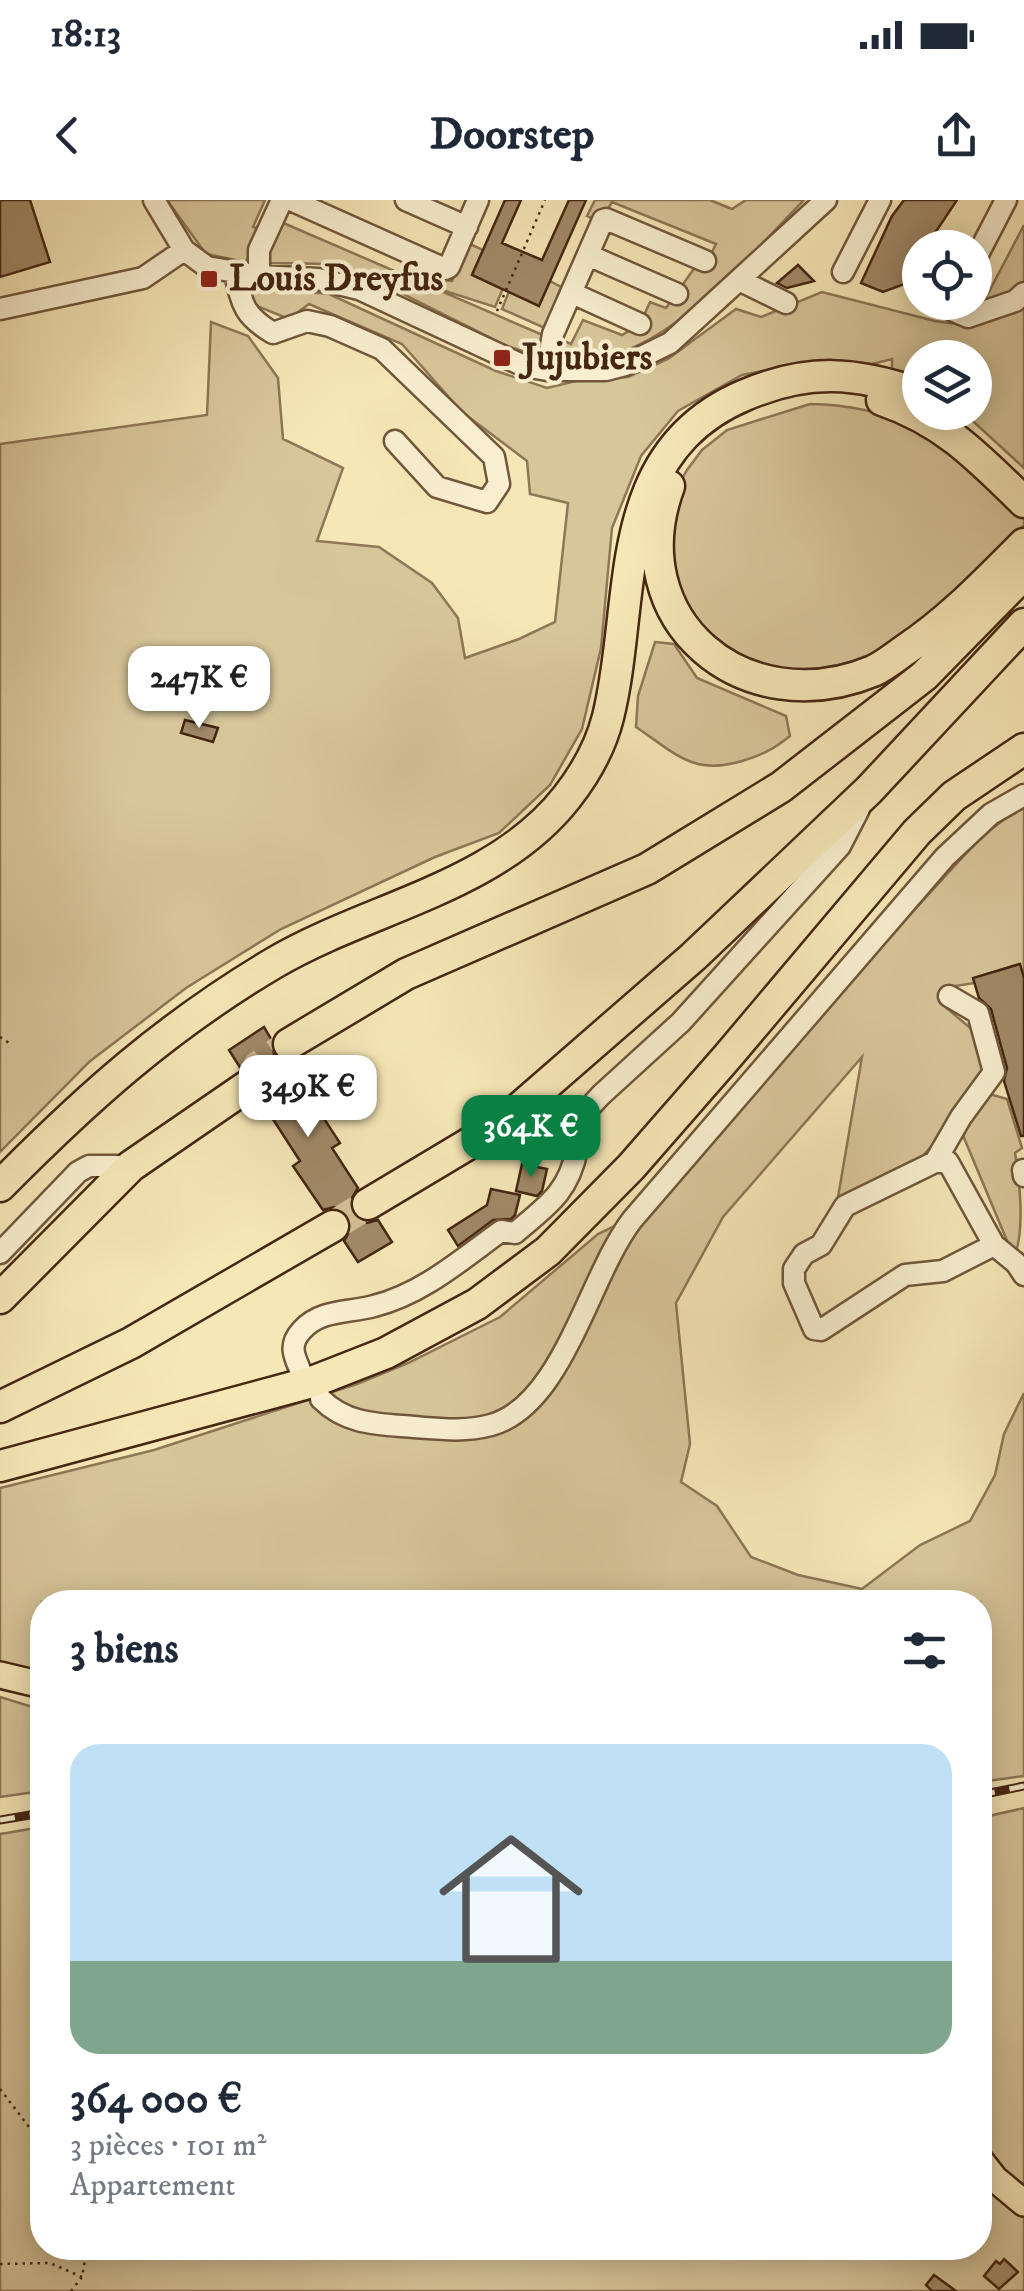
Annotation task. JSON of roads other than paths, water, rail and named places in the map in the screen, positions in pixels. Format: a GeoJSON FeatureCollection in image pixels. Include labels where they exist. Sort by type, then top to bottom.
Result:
{"type":"FeatureCollection","features":[{"type":"Feature","properties":{"kind":"highway"},"geometry":{"type":"LineString","coordinates":[[0,1186],[109,1080],[205,1007],[310,945],[463,877],[528,838],[566,798],[593,756],[608,719],[635,526],[650,488],[669,456],[694,426],[730,401],[762,387],[802,377],[842,374],[902,388]]}},
{"type":"Feature","properties":{"kind":"highway"},"geometry":{"type":"LineString","coordinates":[[1024,502],[962,441],[915,411],[860,393],[808,392],[770,400],[736,415],[705,436],[670,481],[659,512],[656,545],[660,576],[672,606],[696,640],[725,666],[754,678],[779,685],[811,686],[875,670],[946,622],[1024,544]]}},
{"type":"Feature","properties":{"kind":"highway"},"geometry":{"type":"LineString","coordinates":[[973,430],[1024,482]]}},
{"type":"Feature","properties":{"kind":"highway"},"geometry":{"type":"LineString","coordinates":[[290,1044],[406,974],[647,869],[781,787],[924,676],[1024,574]]}},
{"type":"Feature","properties":{"kind":"highway"},"geometry":{"type":"LineString","coordinates":[[368,1204],[500,1125],[693,957],[869,790],[1024,624]]}},
{"type":"Feature","properties":{"kind":"highway"},"geometry":{"type":"LineString","coordinates":[[0,1466],[312,1382],[386,1353],[478,1304],[548,1250],[631,1166],[917,832],[954,796],[1024,749]]}},
{"type":"Feature","properties":{"kind":"highway"},"geometry":{"type":"LineString","coordinates":[[0,1298],[132,1166],[246,1088]]}},
{"type":"Feature","properties":{"kind":"highway"},"geometry":{"type":"LineString","coordinates":[[0,1407],[131,1343],[333,1226]]}},
{"type":"Feature","properties":{"kind":"main road"},"geometry":{"type":"LineString","coordinates":[[0,1676],[30,1682]]}},
{"type":"Feature","properties":{"kind":"main road"},"geometry":{"type":"LineString","coordinates":[[992,2174],[1024,2203]]}},
{"type":"Feature","properties":{"kind":"street"},"geometry":{"type":"LineString","coordinates":[[154,200],[184,250],[207,267],[259,276],[318,279],[359,289],[502,358],[547,370],[606,370],[670,343],[826,200]]}},
{"type":"Feature","properties":{"kind":"street"},"geometry":{"type":"LineString","coordinates":[[259,276],[260,250],[282,200]]}},
{"type":"Feature","properties":{"kind":"street"},"geometry":{"type":"LineString","coordinates":[[290,200],[445,269],[478,200]]}},
{"type":"Feature","properties":{"kind":"street"},"geometry":{"type":"LineString","coordinates":[[406,200],[466,227]]}},
{"type":"Feature","properties":{"kind":"street"},"geometry":{"type":"LineString","coordinates":[[843,272],[880,200]]}},
{"type":"Feature","properties":{"kind":"street"},"geometry":{"type":"LineString","coordinates":[[990,230],[1006,200]]}},
{"type":"Feature","properties":{"kind":"street"},"geometry":{"type":"LineString","coordinates":[[547,370],[550,343],[606,218],[706,261]]}},
{"type":"Feature","properties":{"kind":"street"},"geometry":{"type":"LineString","coordinates":[[0,309],[143,278],[184,250]]}},
{"type":"Feature","properties":{"kind":"street"},"geometry":{"type":"LineString","coordinates":[[588,255],[678,294]]}},
{"type":"Feature","properties":{"kind":"street"},"geometry":{"type":"LineString","coordinates":[[235,273],[242,306],[255,322],[274,333],[307,321],[330,326],[382,348],[494,457],[499,484],[487,502],[436,487],[395,442]]}},
{"type":"Feature","properties":{"kind":"street"},"geometry":{"type":"LineString","coordinates":[[741,281],[786,302]]}},
{"type":"Feature","properties":{"kind":"street"},"geometry":{"type":"LineString","coordinates":[[572,293],[640,324]]}},
{"type":"Feature","properties":{"kind":"street"},"geometry":{"type":"LineString","coordinates":[[992,309],[1015,301],[1024,293]]}},
{"type":"Feature","properties":{"kind":"street"},"geometry":{"type":"LineString","coordinates":[[562,1137],[601,1095],[681,1022],[840,846],[869,790]]}},
{"type":"Feature","properties":{"kind":"street"},"geometry":{"type":"LineString","coordinates":[[321,1399],[342,1416],[364,1423],[456,1430],[495,1424],[528,1405],[554,1372],[607,1258],[632,1220],[945,856],[991,814],[1024,796]]}},
{"type":"Feature","properties":{"kind":"street"},"geometry":{"type":"LineString","coordinates":[[934,1162],[994,1072],[978,1013],[949,996]]}},
{"type":"Feature","properties":{"kind":"street"},"geometry":{"type":"LineString","coordinates":[[301,1372],[292,1351],[294,1342],[316,1319],[331,1312],[379,1305],[430,1283],[500,1231],[515,1233],[555,1199],[572,1174],[578,1150],[562,1137],[500,1125]]}},
{"type":"Feature","properties":{"kind":"street"},"geometry":{"type":"LineString","coordinates":[[994,1246],[943,1272],[905,1274],[820,1330],[814,1329],[794,1283],[794,1269],[804,1254],[821,1245],[845,1206],[934,1162],[948,1162],[994,1246],[1021,1263]]}},
{"type":"Feature","properties":{"kind":"street"},"geometry":{"type":"LineString","coordinates":[[0,1253],[78,1172],[90,1166],[132,1166]]}},
{"type":"Feature","properties":{"kind":"tunnel"},"geometry":{"type":"LineString","coordinates":[[246,1087],[258,1066],[289,1044]]}},
{"type":"Feature","properties":{"kind":"tunnel"},"geometry":{"type":"LineString","coordinates":[[333,1226],[368,1204]]}},
{"type":"Feature","properties":{"kind":"railway"},"geometry":{"type":"LineString","coordinates":[[992,1793],[1024,1786]]}},
{"type":"Feature","properties":{"kind":"railway"},"geometry":{"type":"LineString","coordinates":[[0,1820],[30,1815]]}},
{"type":"Feature","properties":{"kind":"place","name":"Louis Dreyfus"},"geometry":{"type":"Point","coordinates":[209,279]}},
{"type":"Feature","properties":{"kind":"place","name":"Jujubiers"},"geometry":{"type":"Point","coordinates":[502,358]}}]}
